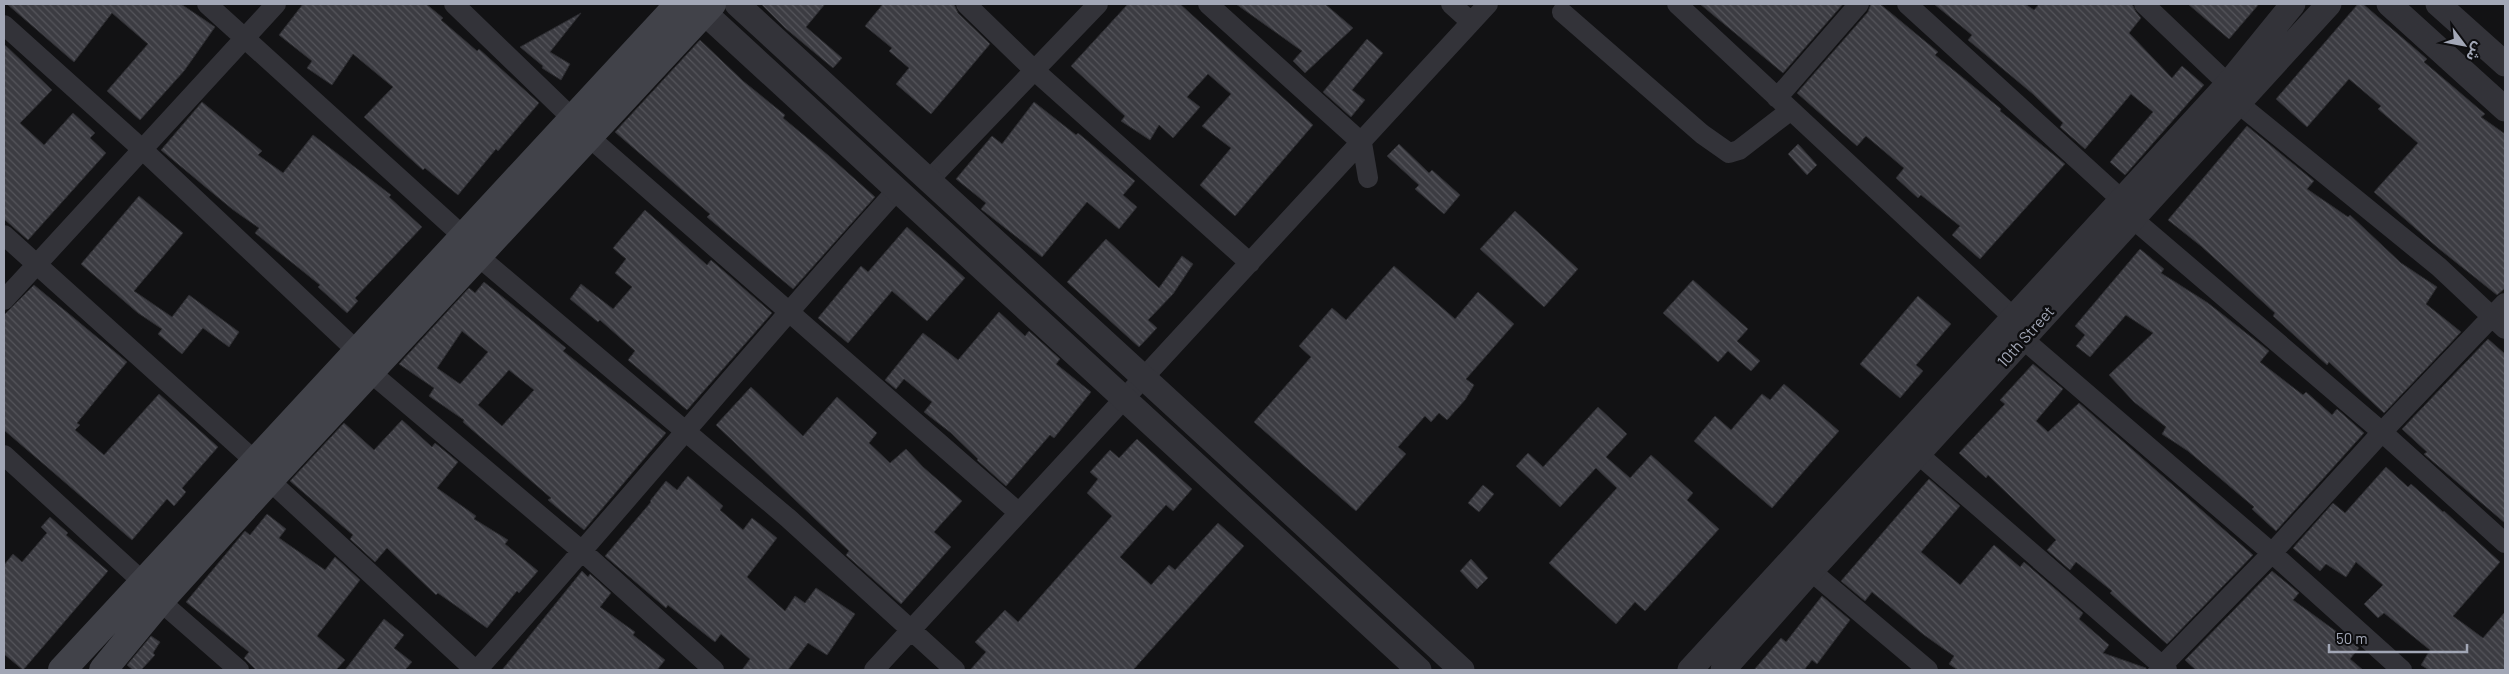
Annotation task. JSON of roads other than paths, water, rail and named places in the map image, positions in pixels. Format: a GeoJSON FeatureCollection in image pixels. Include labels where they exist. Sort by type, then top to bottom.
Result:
{"type":"FeatureCollection","features":[{"type":"Feature","properties":{"kind":"main road"},"geometry":{"type":"LineString","coordinates":[[62,670],[152,591],[581,128],[698,6]]}},
{"type":"Feature","properties":{"kind":"main road"},"geometry":{"type":"LineString","coordinates":[[103,670],[152,591]]}},
{"type":"Feature","properties":{"kind":"street"},"geometry":{"type":"LineString","coordinates":[[207,4],[471,246],[788,518],[956,670]]}},
{"type":"Feature","properties":{"kind":"street"},"geometry":{"type":"LineString","coordinates":[[4,300],[276,4]]}},
{"type":"Feature","properties":{"kind":"street"},"geometry":{"type":"LineString","coordinates":[[454,4],[581,128],[1019,513]]}},
{"type":"Feature","properties":{"kind":"street"},"geometry":{"type":"LineString","coordinates":[[737,4],[1462,670]]}},
{"type":"Feature","properties":{"kind":"street"},"geometry":{"type":"LineString","coordinates":[[966,4],[1034,70],[1250,263]]}},
{"type":"Feature","properties":{"kind":"street"},"geometry":{"type":"LineString","coordinates":[[929,180],[1098,4]]}},
{"type":"Feature","properties":{"kind":"street"},"geometry":{"type":"LineString","coordinates":[[1208,4],[1362,142],[1368,178]]}},
{"type":"Feature","properties":{"kind":"street"},"geometry":{"type":"LineString","coordinates":[[1451,4],[1471,22]]}},
{"type":"Feature","properties":{"kind":"street"},"geometry":{"type":"LineString","coordinates":[[874,670],[1125,400],[1488,4]]}},
{"type":"Feature","properties":{"kind":"street"},"geometry":{"type":"LineString","coordinates":[[1677,4],[2018,329],[2402,670]]}},
{"type":"Feature","properties":{"kind":"street"},"geometry":{"type":"LineString","coordinates":[[1562,12],[1702,134],[1729,153],[1740,150],[1784,104],[1859,4]]}},
{"type":"Feature","properties":{"kind":"street"},"geometry":{"type":"LineString","coordinates":[[1907,4],[2127,209],[2382,432],[2505,544]]}},
{"type":"Feature","properties":{"kind":"street"},"geometry":{"type":"LineString","coordinates":[[1918,454],[2162,669],[2272,553],[2382,432],[2501,316],[2438,268],[2234,94],[2144,4]]}},
{"type":"Feature","properties":{"kind":"street","name":"10th Street"},"geometry":{"type":"LineString","coordinates":[[2234,94],[2293,4]]}},
{"type":"Feature","properties":{"kind":"street","name":"10th Street"},"geometry":{"type":"LineString","coordinates":[[1690,670],[2018,329],[2234,94],[2329,4]]}},
{"type":"Feature","properties":{"kind":"street"},"geometry":{"type":"LineString","coordinates":[[2389,4],[2505,108]]}},
{"type":"Feature","properties":{"kind":"street"},"geometry":{"type":"LineString","coordinates":[[2438,4],[2505,64]]}},
{"type":"Feature","properties":{"kind":"street"},"geometry":{"type":"LineString","coordinates":[[698,6],[1419,670]]}},
{"type":"Feature","properties":{"kind":"street"},"geometry":{"type":"LineString","coordinates":[[4,25],[143,150],[364,362],[583,552],[714,670]]}},
{"type":"Feature","properties":{"kind":"street"},"geometry":{"type":"LineString","coordinates":[[4,235],[265,468],[476,670],[583,552],[788,311],[897,190]]}},
{"type":"Feature","properties":{"kind":"street","name":"10th Street"},"geometry":{"type":"LineString","coordinates":[[1723,670],[1918,454],[2018,329]]}},
{"type":"Feature","properties":{"kind":"street"},"geometry":{"type":"LineString","coordinates":[[4,454],[239,670]]}},
{"type":"Feature","properties":{"kind":"street"},"geometry":{"type":"LineString","coordinates":[[1811,571],[1928,670]]}}]}
